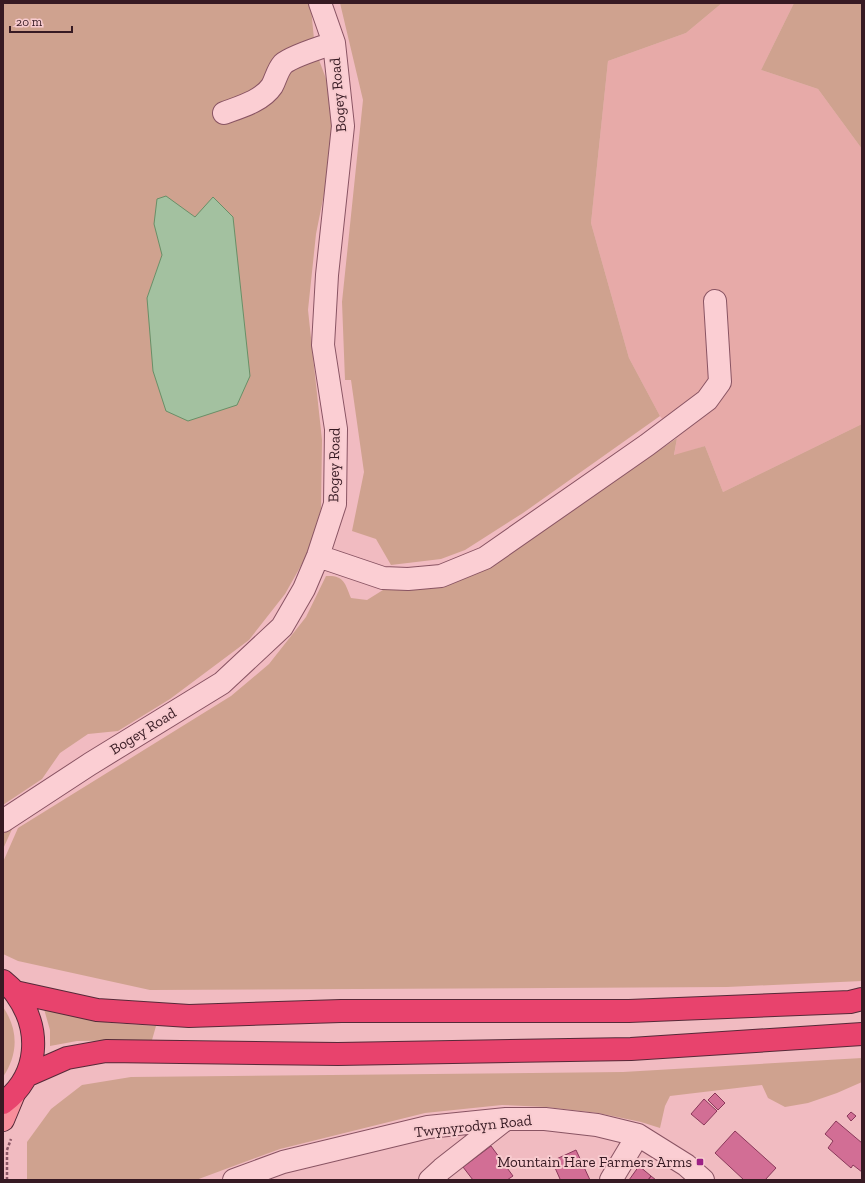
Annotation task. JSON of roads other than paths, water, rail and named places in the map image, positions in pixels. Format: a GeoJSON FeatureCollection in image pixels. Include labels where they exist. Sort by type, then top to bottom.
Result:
{"type":"FeatureCollection","features":[{"type":"Feature","properties":{"kind":"highway"},"geometry":{"type":"LineString","coordinates":[[9,987],[97,1010],[189,1016],[341,1011],[629,1011],[850,1002],[862,999]]}},
{"type":"Feature","properties":{"kind":"highway"},"geometry":{"type":"LineString","coordinates":[[8,1099],[26,1076],[33,1054],[33,1032],[27,1011],[9,987]]}},
{"type":"Feature","properties":{"kind":"highway"},"geometry":{"type":"LineString","coordinates":[[26,1076],[67,1058],[106,1051],[338,1054],[623,1049],[862,1034]]}},
{"type":"Feature","properties":{"kind":"main road"},"geometry":{"type":"LineString","coordinates":[[3,1120],[8,1099]]}},
{"type":"Feature","properties":{"kind":"street","name":"Bogey Road"},"geometry":{"type":"LineString","coordinates":[[3,821],[90,764],[222,683],[282,627],[304,589],[318,556],[335,504],[336,429],[323,345],[327,275],[344,126],[334,43],[320,3]]}},
{"type":"Feature","properties":{"kind":"street"},"geometry":{"type":"LineString","coordinates":[[224,113],[253,102],[265,93],[272,86],[277,72],[291,59],[334,43]]}},
{"type":"Feature","properties":{"kind":"street"},"geometry":{"type":"LineString","coordinates":[[318,556],[383,578],[408,579],[441,576],[485,558],[647,445],[707,400],[720,382],[715,301]]}},
{"type":"Feature","properties":{"kind":"street"},"geometry":{"type":"LineString","coordinates":[[430,1180],[506,1119]]}},
{"type":"Feature","properties":{"kind":"street","name":"Twynyrodyn Road"},"geometry":{"type":"LineString","coordinates":[[234,1180],[282,1171],[428,1127],[506,1119],[545,1119],[590,1124],[638,1135],[686,1165],[703,1180]]}},
{"type":"Feature","properties":{"kind":"street"},"geometry":{"type":"LineString","coordinates":[[611,1180],[638,1135]]}},
{"type":"Feature","properties":{"kind":"place","name":"Mountain Hare Farmers Arms"},"geometry":{"type":"Point","coordinates":[700,1162]}}]}
